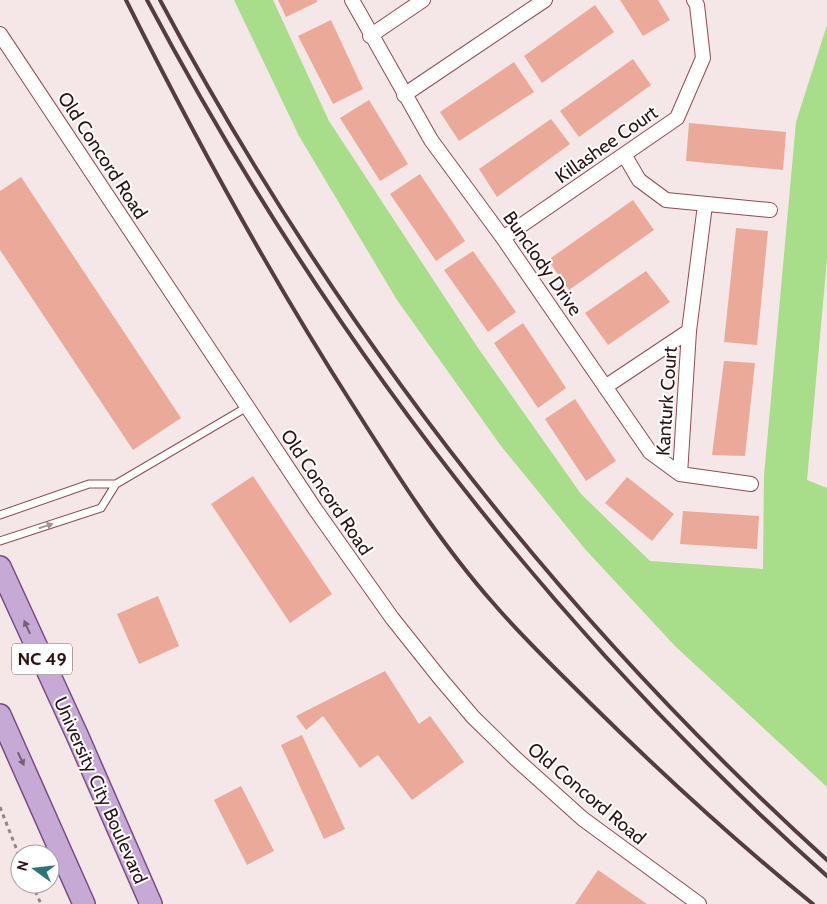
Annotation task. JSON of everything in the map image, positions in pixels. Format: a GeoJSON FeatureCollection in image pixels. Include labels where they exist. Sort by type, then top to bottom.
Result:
{"type":"FeatureCollection","features":[{"type":"Feature","properties":{"kind":"main road","name":"University City Boulevard"},"geometry":{"type":"LineString","coordinates":[[0,567],[78,736],[151,904]]}},
{"type":"Feature","properties":{"kind":"main road"},"geometry":{"type":"LineString","coordinates":[[0,716],[84,904]]}},
{"type":"Feature","properties":{"kind":"street","name":"Bunclody Drive"},"geometry":{"type":"LineString","coordinates":[[352,0],[370,36],[431,140],[503,238],[650,452],[680,474],[751,484]]}},
{"type":"Feature","properties":{"kind":"street"},"geometry":{"type":"LineString","coordinates":[[370,36],[423,0]]}},
{"type":"Feature","properties":{"kind":"street"},"geometry":{"type":"LineString","coordinates":[[404,94],[545,0]]}},
{"type":"Feature","properties":{"kind":"street","name":"Killashee Court"},"geometry":{"type":"LineString","coordinates":[[503,238],[625,156],[677,118],[703,58],[697,5],[694,0]]}},
{"type":"Feature","properties":{"kind":"street","name":"Old Concord Road"},"geometry":{"type":"LineString","coordinates":[[0,34],[247,408],[392,618],[473,717],[516,759],[583,819],[700,904]]}},
{"type":"Feature","properties":{"kind":"street"},"geometry":{"type":"LineString","coordinates":[[625,156],[639,180],[666,200],[770,210]]}},
{"type":"Feature","properties":{"kind":"street","name":"Kanturk Court"},"geometry":{"type":"LineString","coordinates":[[680,474],[689,331],[705,205]]}},
{"type":"Feature","properties":{"kind":"street","name":"Kanturk Court"},"geometry":{"type":"LineString","coordinates":[[605,387],[689,331]]}},
{"type":"Feature","properties":{"kind":"lane"},"geometry":{"type":"LineString","coordinates":[[0,541],[101,508],[116,484],[247,408]]}},
{"type":"Feature","properties":{"kind":"lane"},"geometry":{"type":"LineString","coordinates":[[0,515],[89,484],[116,484]]}},
{"type":"Feature","properties":{"kind":"path"},"geometry":{"type":"LineString","coordinates":[[0,808],[14,844]]}},
{"type":"Feature","properties":{"kind":"green space"},"geometry":{"type":"Polygon","coordinates":[[[234,0],[273,0],[329,121],[478,348],[581,494],[650,561],[763,569],[764,476],[796,122],[827,25],[827,259],[807,480],[827,488],[827,787],[675,646],[585,549],[501,446],[397,300],[299,136],[234,0]]]}},
{"type":"Feature","properties":{"kind":"building"},"geometry":{"type":"Polygon","coordinates":[[[278,0],[317,0],[317,2],[286,17],[278,0]]]}},
{"type":"Feature","properties":{"kind":"building"},"geometry":{"type":"Polygon","coordinates":[[[620,0],[658,0],[670,20],[643,36],[620,0]]]}},
{"type":"Feature","properties":{"kind":"building"},"geometry":{"type":"Polygon","coordinates":[[[595,5],[614,32],[542,83],[524,56],[595,5]]]}},
{"type":"Feature","properties":{"kind":"building"},"geometry":{"type":"Polygon","coordinates":[[[331,20],[363,89],[333,104],[298,36],[331,20]]]}},
{"type":"Feature","properties":{"kind":"building"},"geometry":{"type":"Polygon","coordinates":[[[633,59],[651,85],[579,137],[560,111],[633,59]]]}},
{"type":"Feature","properties":{"kind":"building"},"geometry":{"type":"Polygon","coordinates":[[[514,62],[534,92],[459,141],[440,112],[514,62]]]}},
{"type":"Feature","properties":{"kind":"building"},"geometry":{"type":"Polygon","coordinates":[[[369,100],[408,164],[380,181],[340,118],[369,100]]]}},
{"type":"Feature","properties":{"kind":"building"},"geometry":{"type":"Polygon","coordinates":[[[551,119],[570,144],[497,197],[479,169],[551,119]]]}},
{"type":"Feature","properties":{"kind":"building"},"geometry":{"type":"Polygon","coordinates":[[[689,123],[786,132],[783,170],[686,161],[689,123]]]}},
{"type":"Feature","properties":{"kind":"building"},"geometry":{"type":"Polygon","coordinates":[[[420,174],[465,241],[436,261],[390,194],[420,174]]]}},
{"type":"Feature","properties":{"kind":"building"},"geometry":{"type":"Polygon","coordinates":[[[21,177],[181,418],[133,450],[0,250],[0,191],[21,177]]]}},
{"type":"Feature","properties":{"kind":"building"},"geometry":{"type":"Polygon","coordinates":[[[633,200],[654,230],[569,290],[548,260],[633,200]]]}},
{"type":"Feature","properties":{"kind":"building"},"geometry":{"type":"Polygon","coordinates":[[[736,228],[768,231],[757,345],[724,342],[736,228]]]}},
{"type":"Feature","properties":{"kind":"building"},"geometry":{"type":"Polygon","coordinates":[[[473,251],[516,312],[488,332],[444,270],[473,251]]]}},
{"type":"Feature","properties":{"kind":"building"},"geometry":{"type":"Polygon","coordinates":[[[646,271],[670,302],[608,345],[585,313],[646,271]]]}},
{"type":"Feature","properties":{"kind":"building"},"geometry":{"type":"Polygon","coordinates":[[[523,323],[566,388],[538,408],[494,343],[523,323]]]}},
{"type":"Feature","properties":{"kind":"building"},"geometry":{"type":"Polygon","coordinates":[[[724,361],[755,363],[745,456],[712,455],[724,361]]]}},
{"type":"Feature","properties":{"kind":"building"},"geometry":{"type":"Polygon","coordinates":[[[575,399],[616,461],[586,481],[545,419],[575,399]]]}},
{"type":"Feature","properties":{"kind":"building"},"geometry":{"type":"Polygon","coordinates":[[[253,476],[332,594],[290,623],[211,504],[253,476]]]}},
{"type":"Feature","properties":{"kind":"building"},"geometry":{"type":"Polygon","coordinates":[[[627,477],[674,514],[652,541],[605,503],[627,477]]]}},
{"type":"Feature","properties":{"kind":"building"},"geometry":{"type":"Polygon","coordinates":[[[683,511],[759,516],[757,549],[680,544],[683,511]]]}},
{"type":"Feature","properties":{"kind":"building"},"geometry":{"type":"Polygon","coordinates":[[[158,596],[179,646],[139,664],[117,614],[158,596]]]}},
{"type":"Feature","properties":{"kind":"building"},"geometry":{"type":"Polygon","coordinates":[[[385,671],[419,724],[430,716],[464,762],[412,800],[378,755],[360,768],[323,716],[306,730],[296,716],[385,671]]]}},
{"type":"Feature","properties":{"kind":"building"},"geometry":{"type":"Polygon","coordinates":[[[302,735],[345,829],[324,839],[281,745],[302,735]]]}},
{"type":"Feature","properties":{"kind":"building"},"geometry":{"type":"Polygon","coordinates":[[[241,786],[274,851],[247,865],[214,800],[241,786]]]}},
{"type":"Feature","properties":{"kind":"building"},"geometry":{"type":"Polygon","coordinates":[[[598,870],[647,904],[575,904],[598,870]]]}},
{"type":"Feature","properties":{"kind":"railway"},"geometry":{"type":"LineString","coordinates":[[126,0],[179,104],[263,258],[323,358],[387,458],[420,508],[456,557],[494,604],[553,667],[672,781],[727,831],[813,904]]}},
{"type":"Feature","properties":{"kind":"railway"},"geometry":{"type":"LineString","coordinates":[[147,0],[215,122],[288,241],[365,357],[448,468],[535,576],[628,680],[725,780],[827,876]]}},
{"type":"Feature","properties":{"kind":"railway"},"geometry":{"type":"LineString","coordinates":[[160,0],[227,120],[299,237],[376,350],[456,459],[542,565],[632,667],[727,765],[827,860]]}}]}
